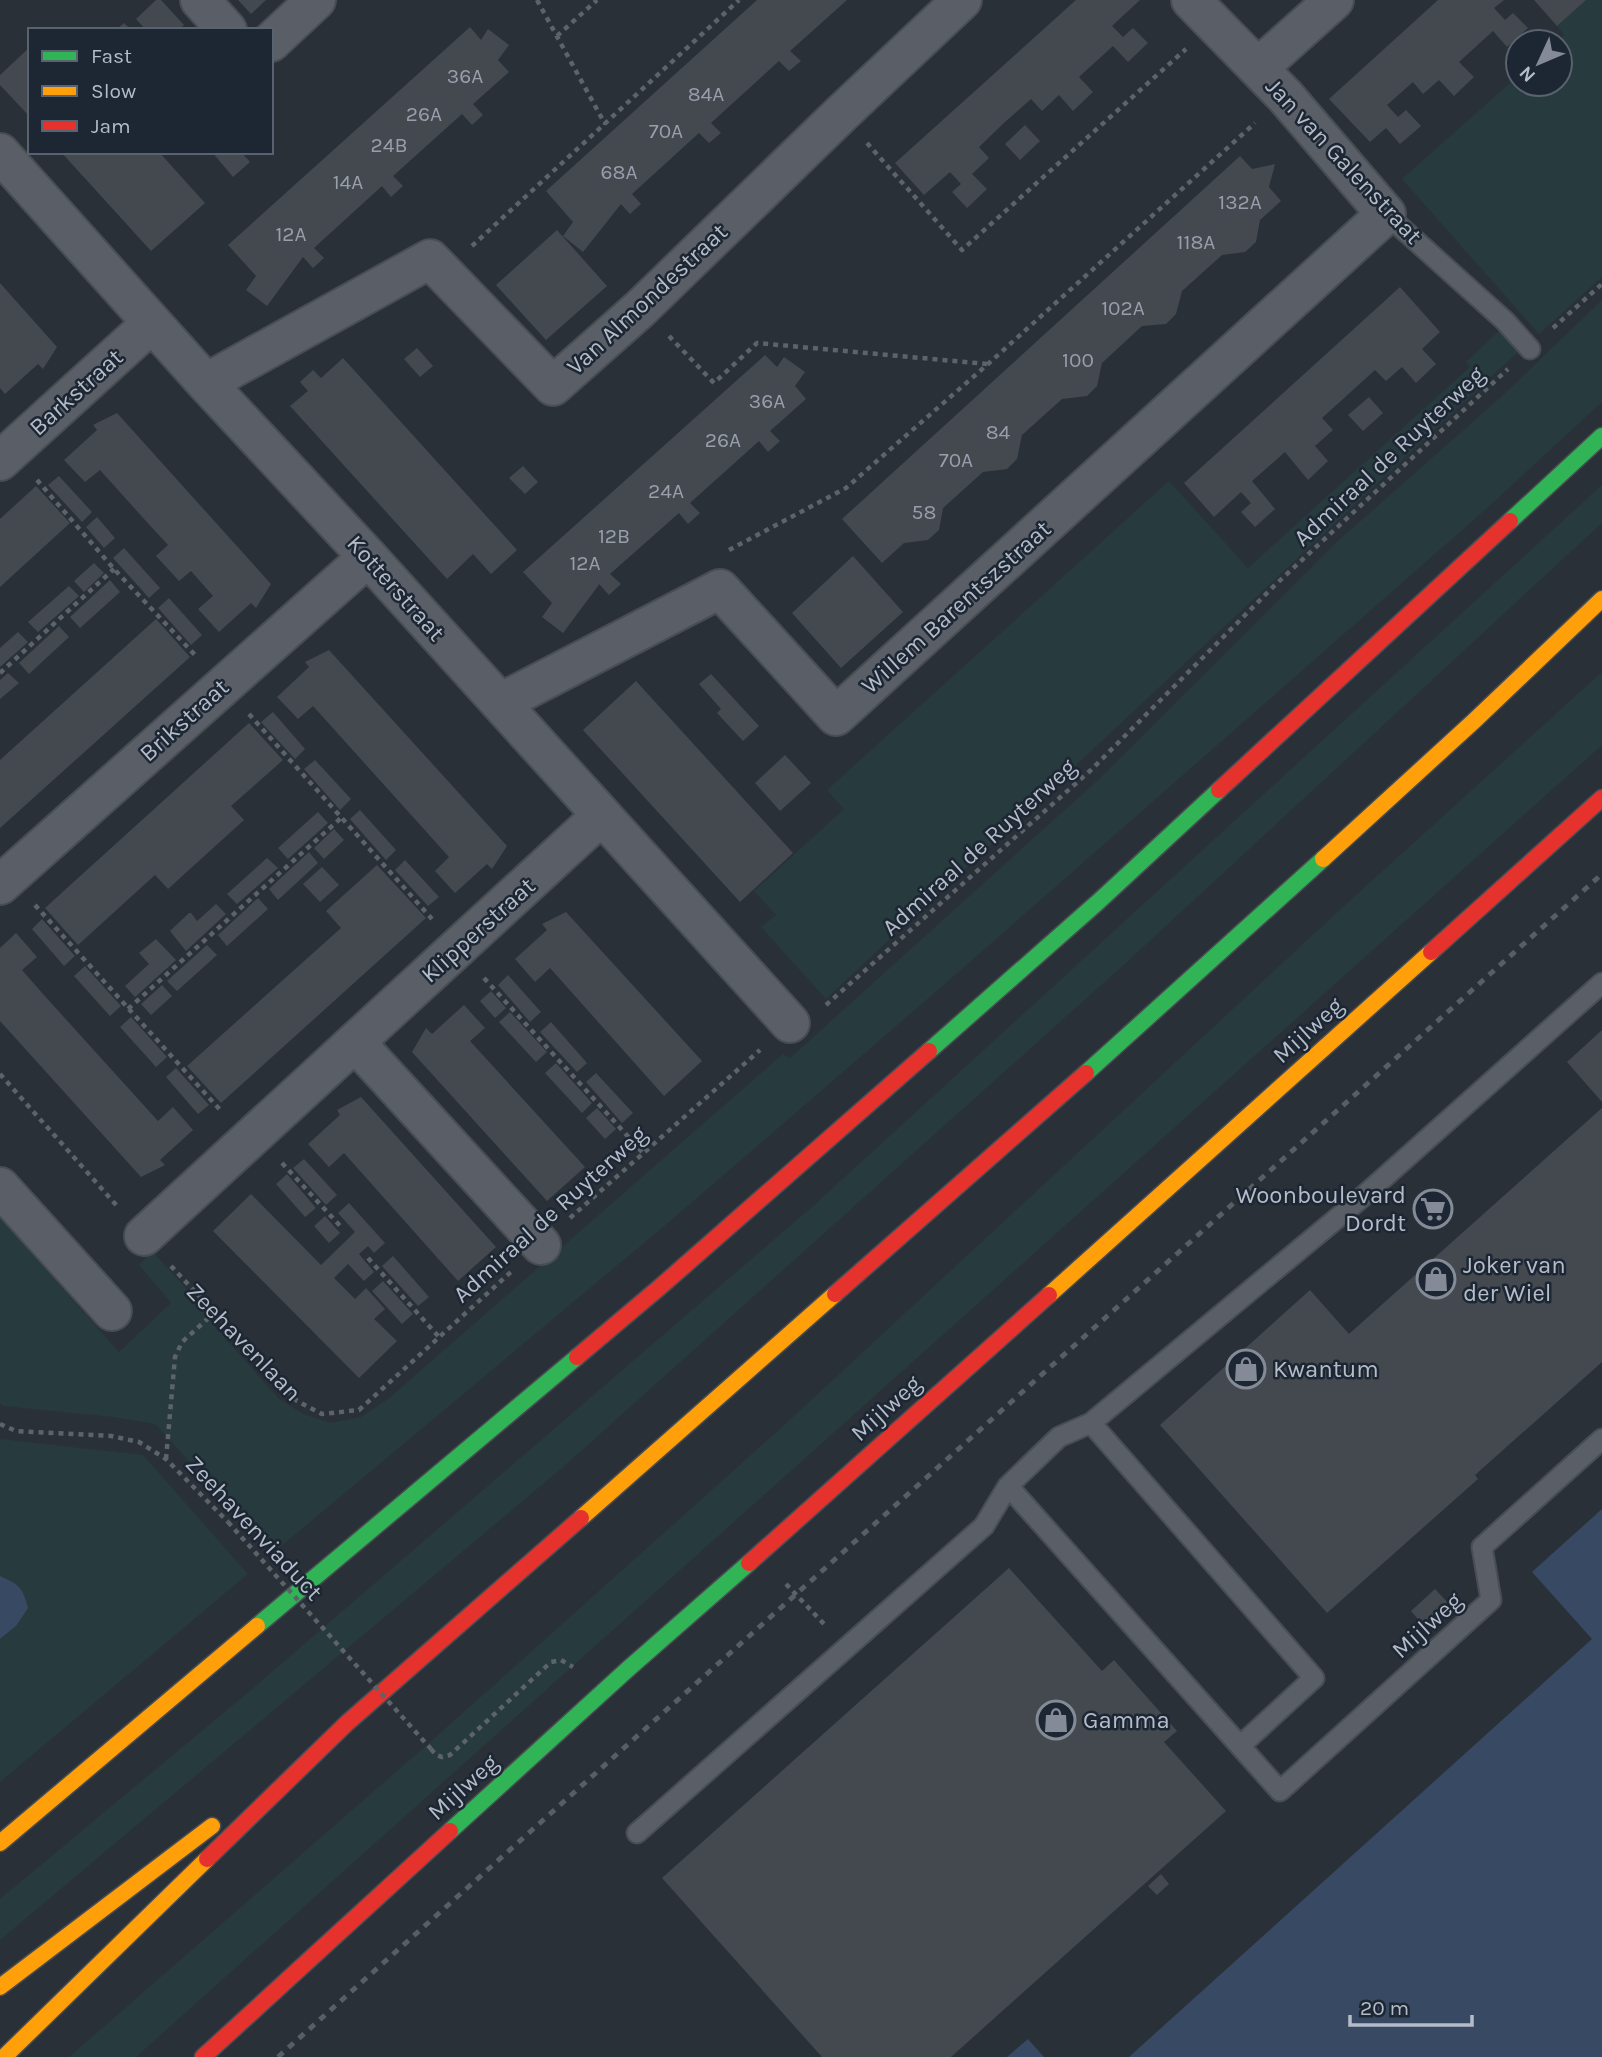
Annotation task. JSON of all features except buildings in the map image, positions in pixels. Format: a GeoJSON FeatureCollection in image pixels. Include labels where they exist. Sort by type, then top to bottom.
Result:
{"type":"FeatureCollection","features":[{"type":"Feature","properties":{"kind":"main road"},"geometry":{"type":"LineString","coordinates":[[0,1843],[681,1269],[1098,902],[1602,436]]}},
{"type":"Feature","properties":{"kind":"main road"},"geometry":{"type":"LineString","coordinates":[[4,2057],[347,1723],[1162,1006],[1474,721],[1602,599]]}},
{"type":"Feature","properties":{"kind":"main road","name":"Mijlweg"},"geometry":{"type":"LineString","coordinates":[[203,2057],[628,1669],[845,1478],[1602,798]]}},
{"type":"Feature","properties":{"kind":"main road"},"geometry":{"type":"LineString","coordinates":[[0,1987],[347,1723]]}},
{"type":"Feature","properties":{"kind":"street"},"geometry":{"type":"LineString","coordinates":[[200,0],[225,28]]}},
{"type":"Feature","properties":{"kind":"street"},"geometry":{"type":"LineString","coordinates":[[273,40],[316,0]]}},
{"type":"Feature","properties":{"kind":"street","name":"Van Almondestraat"},"geometry":{"type":"LineString","coordinates":[[443,273],[553,386],[641,308],[962,0]]}},
{"type":"Feature","properties":{"kind":"street"},"geometry":{"type":"LineString","coordinates":[[1258,68],[1334,0]]}},
{"type":"Feature","properties":{"kind":"street","name":"Jan van Galenstraat"},"geometry":{"type":"LineString","coordinates":[[1203,12],[1284,96],[1387,214]]}},
{"type":"Feature","properties":{"kind":"street","name":"Kotterstraat"},"geometry":{"type":"LineString","coordinates":[[0,153],[206,383],[368,557],[790,1023]]}},
{"type":"Feature","properties":{"kind":"street","name":"Willem Barentszstraat"},"geometry":{"type":"LineString","coordinates":[[720,589],[836,716],[1387,214]]}},
{"type":"Feature","properties":{"kind":"street"},"geometry":{"type":"LineString","coordinates":[[206,383],[430,259],[443,273]]}},
{"type":"Feature","properties":{"kind":"street","name":"Barkstraat"},"geometry":{"type":"LineString","coordinates":[[6,456],[152,323]]}},
{"type":"Feature","properties":{"kind":"street","name":"Brikstraat"},"geometry":{"type":"LineString","coordinates":[[5,881],[368,557]]}},
{"type":"Feature","properties":{"kind":"street"},"geometry":{"type":"LineString","coordinates":[[500,702],[720,589]]}},
{"type":"Feature","properties":{"kind":"street","name":"Klipperstraat"},"geometry":{"type":"LineString","coordinates":[[144,1236],[601,816]]}},
{"type":"Feature","properties":{"kind":"street"},"geometry":{"type":"LineString","coordinates":[[355,1042],[541,1245]]}},
{"type":"Feature","properties":{"kind":"street"},"geometry":{"type":"LineString","coordinates":[[0,1187],[112,1311]]}},
{"type":"Feature","properties":{"kind":"lane","name":"Jan van Galenstraat"},"geometry":{"type":"LineString","coordinates":[[1387,214],[1505,321],[1530,349]]}},
{"type":"Feature","properties":{"kind":"lane"},"geometry":{"type":"LineString","coordinates":[[638,1833],[984,1526],[1007,1486],[1059,1437],[1091,1423],[1359,1200],[1602,983]]}},
{"type":"Feature","properties":{"kind":"lane"},"geometry":{"type":"LineString","coordinates":[[1091,1423],[1314,1678],[1240,1746]]}},
{"type":"Feature","properties":{"kind":"lane","name":"Mijlweg"},"geometry":{"type":"LineString","coordinates":[[1007,1486],[1280,1791],[1491,1600],[1482,1547],[1602,1439]]}},
{"type":"Feature","properties":{"kind":"path"},"geometry":{"type":"LineString","coordinates":[[537,0],[605,124]]}},
{"type":"Feature","properties":{"kind":"path"},"geometry":{"type":"LineString","coordinates":[[557,36],[597,0]]}},
{"type":"Feature","properties":{"kind":"path"},"geometry":{"type":"LineString","coordinates":[[443,273],[739,0]]}},
{"type":"Feature","properties":{"kind":"path"},"geometry":{"type":"LineString","coordinates":[[841,114],[962,250],[1203,12]]}},
{"type":"Feature","properties":{"kind":"path"},"geometry":{"type":"LineString","coordinates":[[720,589],[746,568],[727,551],[846,488],[988,364],[1284,96]]}},
{"type":"Feature","properties":{"kind":"path","name":"Admiraal de Ruyterweg"},"geometry":{"type":"LineString","coordinates":[[359,1410],[790,1023],[810,1019],[995,858],[1091,770],[1275,585],[1602,284]]}},
{"type":"Feature","properties":{"kind":"path"},"geometry":{"type":"LineString","coordinates":[[641,308],[714,383],[757,343],[988,364]]}},
{"type":"Feature","properties":{"kind":"path"},"geometry":{"type":"LineString","coordinates":[[6,456],[223,685],[643,1153]]}},
{"type":"Feature","properties":{"kind":"path"},"geometry":{"type":"LineString","coordinates":[[0,673],[114,569]]}},
{"type":"Feature","properties":{"kind":"path"},"geometry":{"type":"LineString","coordinates":[[128,1009],[341,818]]}},
{"type":"Feature","properties":{"kind":"path"},"geometry":{"type":"LineString","coordinates":[[5,881],[343,1229]]}},
{"type":"Feature","properties":{"kind":"path","name":"Zeehavenlaan"},"geometry":{"type":"LineString","coordinates":[[0,1074],[144,1236],[297,1401],[322,1414],[359,1410]]}},
{"type":"Feature","properties":{"kind":"path"},"geometry":{"type":"LineString","coordinates":[[368,1258],[439,1337]]}},
{"type":"Feature","properties":{"kind":"path"},"geometry":{"type":"LineString","coordinates":[[166,1459],[175,1357],[182,1342],[214,1313]]}},
{"type":"Feature","properties":{"kind":"path","name":"Zeehavenviaduct"},"geometry":{"type":"LineString","coordinates":[[0,1424],[16,1431],[111,1436],[139,1442],[166,1459],[228,1522],[431,1749]]}},
{"type":"Feature","properties":{"kind":"path"},"geometry":{"type":"LineString","coordinates":[[783,1581],[846,1647]]}},
{"type":"Feature","properties":{"kind":"green space"},"geometry":{"type":"Polygon","coordinates":[[[1586,0],[1602,0],[1602,277],[1539,334],[1402,179],[1504,88],[1504,98],[1574,98],[1574,28],[1557,26],[1586,0]]]}},
{"type":"Feature","properties":{"kind":"green space"},"geometry":{"type":"Polygon","coordinates":[[[1602,300],[1602,402],[1485,510],[946,983],[675,1217],[273,1553],[155,1424],[3,1406],[0,1403],[0,1217],[119,1352],[171,1303],[139,1265],[152,1251],[203,1307],[211,1322],[278,1398],[303,1414],[331,1423],[361,1417],[388,1399],[783,1054],[790,1058],[1097,781],[1338,541],[1502,396],[1602,300]]]}},
{"type":"Feature","properties":{"kind":"green space"},"geometry":{"type":"Polygon","coordinates":[[[1501,329],[1520,350],[826,999],[761,927],[776,915],[754,891],[844,809],[827,790],[1169,481],[1248,568],[1470,367],[1466,362],[1501,329]]]}},
{"type":"Feature","properties":{"kind":"green space"},"geometry":{"type":"Polygon","coordinates":[[[1602,485],[1602,523],[1127,962],[562,1468],[0,1940],[0,1899],[245,1695],[813,1206],[1602,485]]]}},
{"type":"Feature","properties":{"kind":"green space"},"geometry":{"type":"Polygon","coordinates":[[[1602,672],[1602,745],[136,2057],[69,2057],[437,1736],[780,1429],[1344,906],[1602,672]]]}},
{"type":"Feature","properties":{"kind":"green space"},"geometry":{"type":"Polygon","coordinates":[[[0,1439],[143,1455],[248,1574],[0,1782],[0,1639],[16,1626],[12,1581],[0,1576],[0,1439]]]}},
{"type":"Feature","properties":{"kind":"water"},"geometry":{"type":"Polygon","coordinates":[[[1602,1509],[1602,2057],[1129,2057],[1592,1639],[1532,1572],[1602,1509]]]}},
{"type":"Feature","properties":{"kind":"water"},"geometry":{"type":"Polygon","coordinates":[[[0,1576],[19,1588],[28,1608],[16,1626],[0,1639],[0,1576]]]}},
{"type":"Feature","properties":{"kind":"water"},"geometry":{"type":"Polygon","coordinates":[[[1028,2039],[1044,2057],[1007,2057],[1028,2039]]]}},
{"type":"Feature","properties":{"kind":"railway"},"geometry":{"type":"LineString","coordinates":[[278,2057],[1602,874]]}},
{"type":"Feature","properties":{"kind":"traffic: fast"},"geometry":{"type":"LineString","coordinates":[[1510,521],[1602,436]]}},
{"type":"Feature","properties":{"kind":"traffic: fast"},"geometry":{"type":"LineString","coordinates":[[929,1051],[1098,902],[1219,790]]}},
{"type":"Feature","properties":{"kind":"traffic: fast"},"geometry":{"type":"LineString","coordinates":[[1086,1073],[1323,859]]}},
{"type":"Feature","properties":{"kind":"traffic: fast"},"geometry":{"type":"LineString","coordinates":[[257,1626],[577,1357]]}},
{"type":"Feature","properties":{"kind":"traffic: fast"},"geometry":{"type":"LineString","coordinates":[[450,1831],[749,1563]]}},
{"type":"Feature","properties":{"kind":"traffic: slow"},"geometry":{"type":"LineString","coordinates":[[1323,859],[1602,599]]}},
{"type":"Feature","properties":{"kind":"traffic: slow"},"geometry":{"type":"LineString","coordinates":[[1049,1295],[1431,952]]}},
{"type":"Feature","properties":{"kind":"traffic: slow"},"geometry":{"type":"LineString","coordinates":[[581,1518],[835,1294]]}},
{"type":"Feature","properties":{"kind":"traffic: slow"},"geometry":{"type":"LineString","coordinates":[[0,1843],[257,1626]]}},
{"type":"Feature","properties":{"kind":"traffic: slow"},"geometry":{"type":"LineString","coordinates":[[0,1987],[212,1826]]}},
{"type":"Feature","properties":{"kind":"traffic: slow"},"geometry":{"type":"LineString","coordinates":[[4,2057],[207,1859]]}},
{"type":"Feature","properties":{"kind":"traffic: jam"},"geometry":{"type":"LineString","coordinates":[[1219,790],[1510,521]]}},
{"type":"Feature","properties":{"kind":"traffic: jam"},"geometry":{"type":"LineString","coordinates":[[1431,952],[1602,798]]}},
{"type":"Feature","properties":{"kind":"traffic: jam"},"geometry":{"type":"LineString","coordinates":[[577,1357],[929,1051]]}},
{"type":"Feature","properties":{"kind":"traffic: jam"},"geometry":{"type":"LineString","coordinates":[[835,1294],[1086,1073]]}},
{"type":"Feature","properties":{"kind":"traffic: jam"},"geometry":{"type":"LineString","coordinates":[[749,1563],[1049,1295]]}},
{"type":"Feature","properties":{"kind":"traffic: jam"},"geometry":{"type":"LineString","coordinates":[[207,1859],[347,1723],[581,1518]]}},
{"type":"Feature","properties":{"kind":"traffic: jam"},"geometry":{"type":"LineString","coordinates":[[203,2057],[450,1831]]}},
{"type":"Feature","properties":{"kind":"place","name":"Woonboulevard Dordt"},"geometry":{"type":"Point","coordinates":[1433,1209]}},
{"type":"Feature","properties":{"kind":"place","name":"Joker van der Wiel"},"geometry":{"type":"Point","coordinates":[1436,1279]}},
{"type":"Feature","properties":{"kind":"place","name":"Kwantum"},"geometry":{"type":"Point","coordinates":[1246,1369]}},
{"type":"Feature","properties":{"kind":"place","name":"Gamma"},"geometry":{"type":"Point","coordinates":[1056,1720]}}]}
